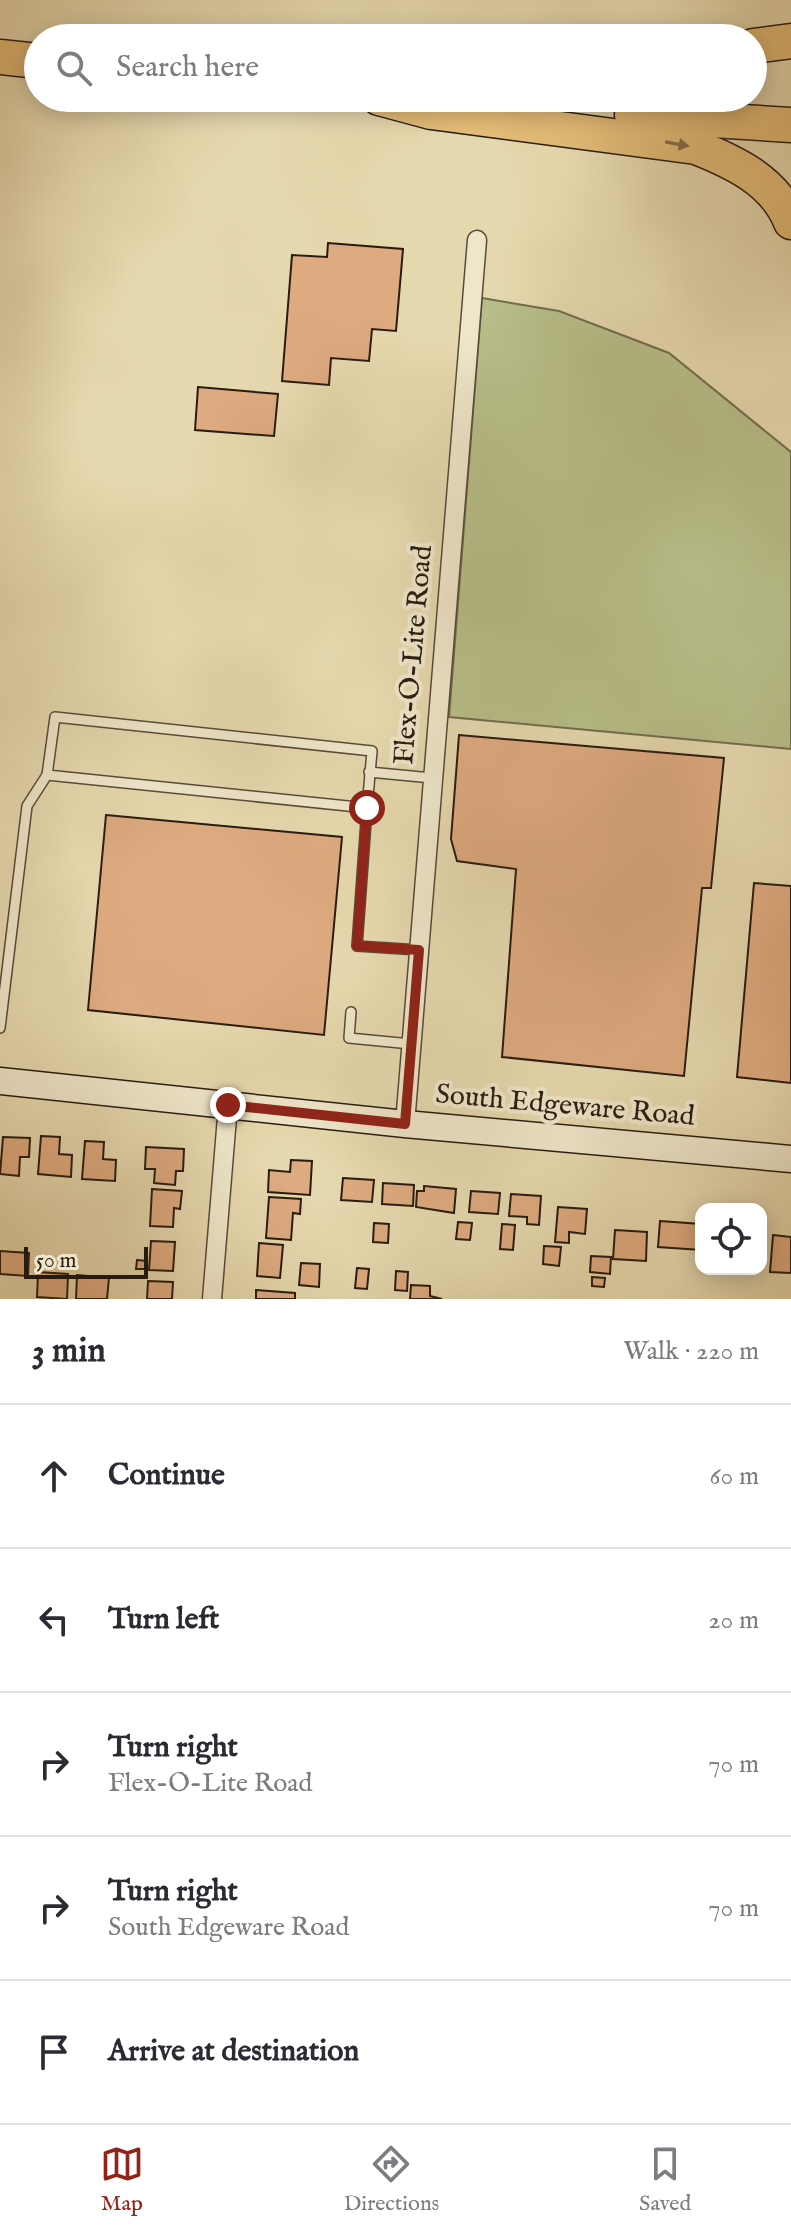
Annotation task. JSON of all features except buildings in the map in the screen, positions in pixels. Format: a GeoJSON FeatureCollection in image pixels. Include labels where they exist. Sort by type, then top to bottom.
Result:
{"type":"FeatureCollection","features":[{"type":"Feature","properties":{"kind":"highway"},"geometry":{"type":"LineString","coordinates":[[767,44],[791,41]]}},
{"type":"Feature","properties":{"kind":"highway"},"geometry":{"type":"LineString","coordinates":[[0,55],[24,55]]}},
{"type":"Feature","properties":{"kind":"highway"},"geometry":{"type":"LineString","coordinates":[[0,55],[24,59]]}},
{"type":"Feature","properties":{"kind":"highway"},"geometry":{"type":"LineString","coordinates":[[431,112],[696,147],[737,164],[752,175],[777,197],[791,222]]}},
{"type":"Feature","properties":{"kind":"highway"},"geometry":{"type":"LineString","coordinates":[[623,112],[791,125]]}},
{"type":"Feature","properties":{"kind":"main road","name":"South Edgeware Road"},"geometry":{"type":"LineString","coordinates":[[0,1081],[405,1124],[791,1159]]}},
{"type":"Feature","properties":{"kind":"street","name":"Flex-O-Lite Road"},"geometry":{"type":"LineString","coordinates":[[405,1124],[477,240]]}},
{"type":"Feature","properties":{"kind":"street"},"geometry":{"type":"LineString","coordinates":[[212,1299],[228,1105]]}},
{"type":"Feature","properties":{"kind":"lane"},"geometry":{"type":"LineString","coordinates":[[0,1028],[27,806],[47,775],[55,717],[372,751],[357,946],[419,950]]}},
{"type":"Feature","properties":{"kind":"lane"},"geometry":{"type":"LineString","coordinates":[[369,772],[432,778]]}},
{"type":"Feature","properties":{"kind":"lane"},"geometry":{"type":"LineString","coordinates":[[47,775],[367,808]]}},
{"type":"Feature","properties":{"kind":"lane"},"geometry":{"type":"LineString","coordinates":[[351,1012],[349,1038],[411,1044]]}},
{"type":"Feature","properties":{"kind":"green space"},"geometry":{"type":"Polygon","coordinates":[[[482,298],[559,311],[669,353],[791,452],[791,749],[449,717],[482,298]]]}},
{"type":"Feature","properties":{"kind":"route"},"geometry":{"type":"LineString","coordinates":[[228,1105],[405,1124],[419,950],[357,946],[367,808]]}}]}
